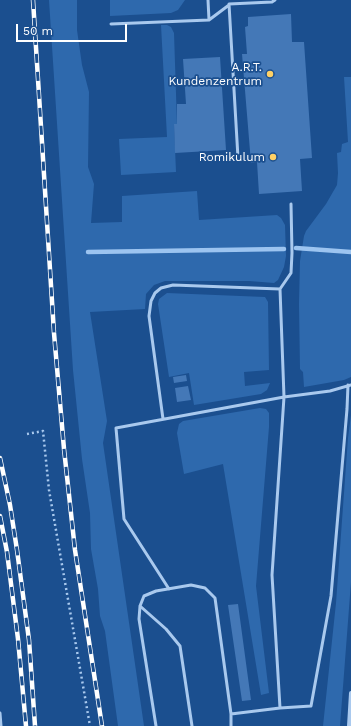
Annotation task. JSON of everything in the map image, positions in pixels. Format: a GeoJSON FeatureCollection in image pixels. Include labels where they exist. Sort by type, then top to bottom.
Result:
{"type":"FeatureCollection","features":[{"type":"Feature","properties":{"kind":"street"},"geometry":{"type":"LineString","coordinates":[[349,726],[351,693]]}},
{"type":"Feature","properties":{"kind":"lane"},"geometry":{"type":"LineString","coordinates":[[208,0],[209,20]]}},
{"type":"Feature","properties":{"kind":"lane"},"geometry":{"type":"LineString","coordinates":[[111,24],[209,20],[229,4],[272,2],[275,0]]}},
{"type":"Feature","properties":{"kind":"lane"},"geometry":{"type":"LineString","coordinates":[[229,4],[238,158]]}},
{"type":"Feature","properties":{"kind":"lane"},"geometry":{"type":"LineString","coordinates":[[280,708],[272,575],[284,397],[280,289],[291,273],[291,204]]}},
{"type":"Feature","properties":{"kind":"lane"},"geometry":{"type":"LineString","coordinates":[[163,419],[149,316],[151,301],[155,293],[161,288],[173,285],[280,289]]}},
{"type":"Feature","properties":{"kind":"lane"},"geometry":{"type":"LineString","coordinates":[[169,588],[124,519],[116,428],[284,397],[330,391],[349,385],[331,596],[311,706],[231,714]]}},
{"type":"Feature","properties":{"kind":"lane"},"geometry":{"type":"LineString","coordinates":[[156,726],[139,619],[140,606],[144,596],[156,591],[191,585],[205,588],[216,598],[231,714],[231,726]]}},
{"type":"Feature","properties":{"kind":"lane"},"geometry":{"type":"LineString","coordinates":[[140,606],[166,629],[180,646],[192,726]]}},
{"type":"Feature","properties":{"kind":"lane"},"geometry":{"type":"LineString","coordinates":[[0,713],[1,726]]}},
{"type":"Feature","properties":{"kind":"path"},"geometry":{"type":"LineString","coordinates":[[27,434],[43,431],[49,490],[90,726]]}},
{"type":"Feature","properties":{"kind":"shaded area"},"geometry":{"type":"Polygon","coordinates":[[[49,0],[77,0],[77,30],[82,65],[89,92],[88,167],[94,184],[91,223],[122,222],[122,196],[197,191],[199,220],[277,215],[281,218],[285,225],[286,256],[284,267],[278,280],[274,283],[249,281],[165,281],[154,285],[146,294],[145,309],[90,312],[107,421],[103,443],[144,726],[118,726],[105,631],[100,616],[98,589],[91,549],[90,513],[82,459],[73,370],[49,0]]]}},
{"type":"Feature","properties":{"kind":"shaded area"},"geometry":{"type":"Polygon","coordinates":[[[110,0],[185,0],[178,10],[171,13],[110,16],[110,0]]]}},
{"type":"Feature","properties":{"kind":"shaded area"},"geometry":{"type":"Polygon","coordinates":[[[161,25],[171,27],[174,33],[177,124],[174,124],[176,172],[121,175],[119,139],[167,137],[161,25]]]}},
{"type":"Feature","properties":{"kind":"shaded area"},"geometry":{"type":"Polygon","coordinates":[[[344,77],[351,77],[351,377],[344,380],[304,387],[303,372],[300,369],[300,261],[306,231],[326,204],[337,185],[337,153],[341,152],[342,144],[348,142],[344,77]]]}},
{"type":"Feature","properties":{"kind":"shaded area"},"geometry":{"type":"Polygon","coordinates":[[[167,293],[265,297],[268,302],[269,370],[244,372],[245,386],[270,383],[267,390],[261,394],[194,405],[189,373],[169,377],[158,304],[159,299],[167,293]]]}},
{"type":"Feature","properties":{"kind":"shaded area"},"geometry":{"type":"Polygon","coordinates":[[[260,408],[266,409],[269,413],[256,586],[269,693],[261,695],[223,464],[184,474],[177,433],[179,424],[183,421],[260,408]]]}},
{"type":"Feature","properties":{"kind":"shaded area"},"geometry":{"type":"Polygon","coordinates":[[[351,415],[351,582],[340,726],[323,726],[336,603],[351,415]]]}},
{"type":"Feature","properties":{"kind":"building"},"geometry":{"type":"Polygon","coordinates":[[[291,14],[292,42],[304,42],[312,158],[300,159],[302,191],[259,194],[257,162],[251,163],[242,54],[247,54],[245,27],[248,26],[248,17],[291,14]]]}},
{"type":"Feature","properties":{"kind":"building"},"geometry":{"type":"Polygon","coordinates":[[[220,57],[226,150],[175,153],[174,124],[177,124],[177,104],[186,104],[183,59],[220,57]]]}},
{"type":"Feature","properties":{"kind":"building"},"geometry":{"type":"Polygon","coordinates":[[[186,375],[187,381],[174,383],[173,377],[186,375]]]}},
{"type":"Feature","properties":{"kind":"building"},"geometry":{"type":"Polygon","coordinates":[[[188,386],[191,400],[177,402],[175,388],[188,386]]]}},
{"type":"Feature","properties":{"kind":"building"},"geometry":{"type":"Polygon","coordinates":[[[238,604],[251,700],[242,701],[228,605],[238,604]]]}},
{"type":"Feature","properties":{"kind":"waterway"},"geometry":{"type":"LineString","coordinates":[[296,248],[351,252]]}},
{"type":"Feature","properties":{"kind":"waterway"},"geometry":{"type":"LineString","coordinates":[[88,252],[284,249]]}},
{"type":"Feature","properties":{"kind":"railway"},"geometry":{"type":"LineString","coordinates":[[33,0],[54,333],[64,449],[75,550],[102,726]]}},
{"type":"Feature","properties":{"kind":"railway"},"geometry":{"type":"LineString","coordinates":[[0,458],[10,505],[29,640],[35,726]]}},
{"type":"Feature","properties":{"kind":"railway"},"geometry":{"type":"LineString","coordinates":[[0,516],[7,552],[18,639],[26,726]]}},
{"type":"Feature","properties":{"kind":"place","name":"A.R.T. Kundenzentrum"},"geometry":{"type":"Point","coordinates":[270,74]}},
{"type":"Feature","properties":{"kind":"place","name":"Romikulum"},"geometry":{"type":"Point","coordinates":[273,157]}}]}
